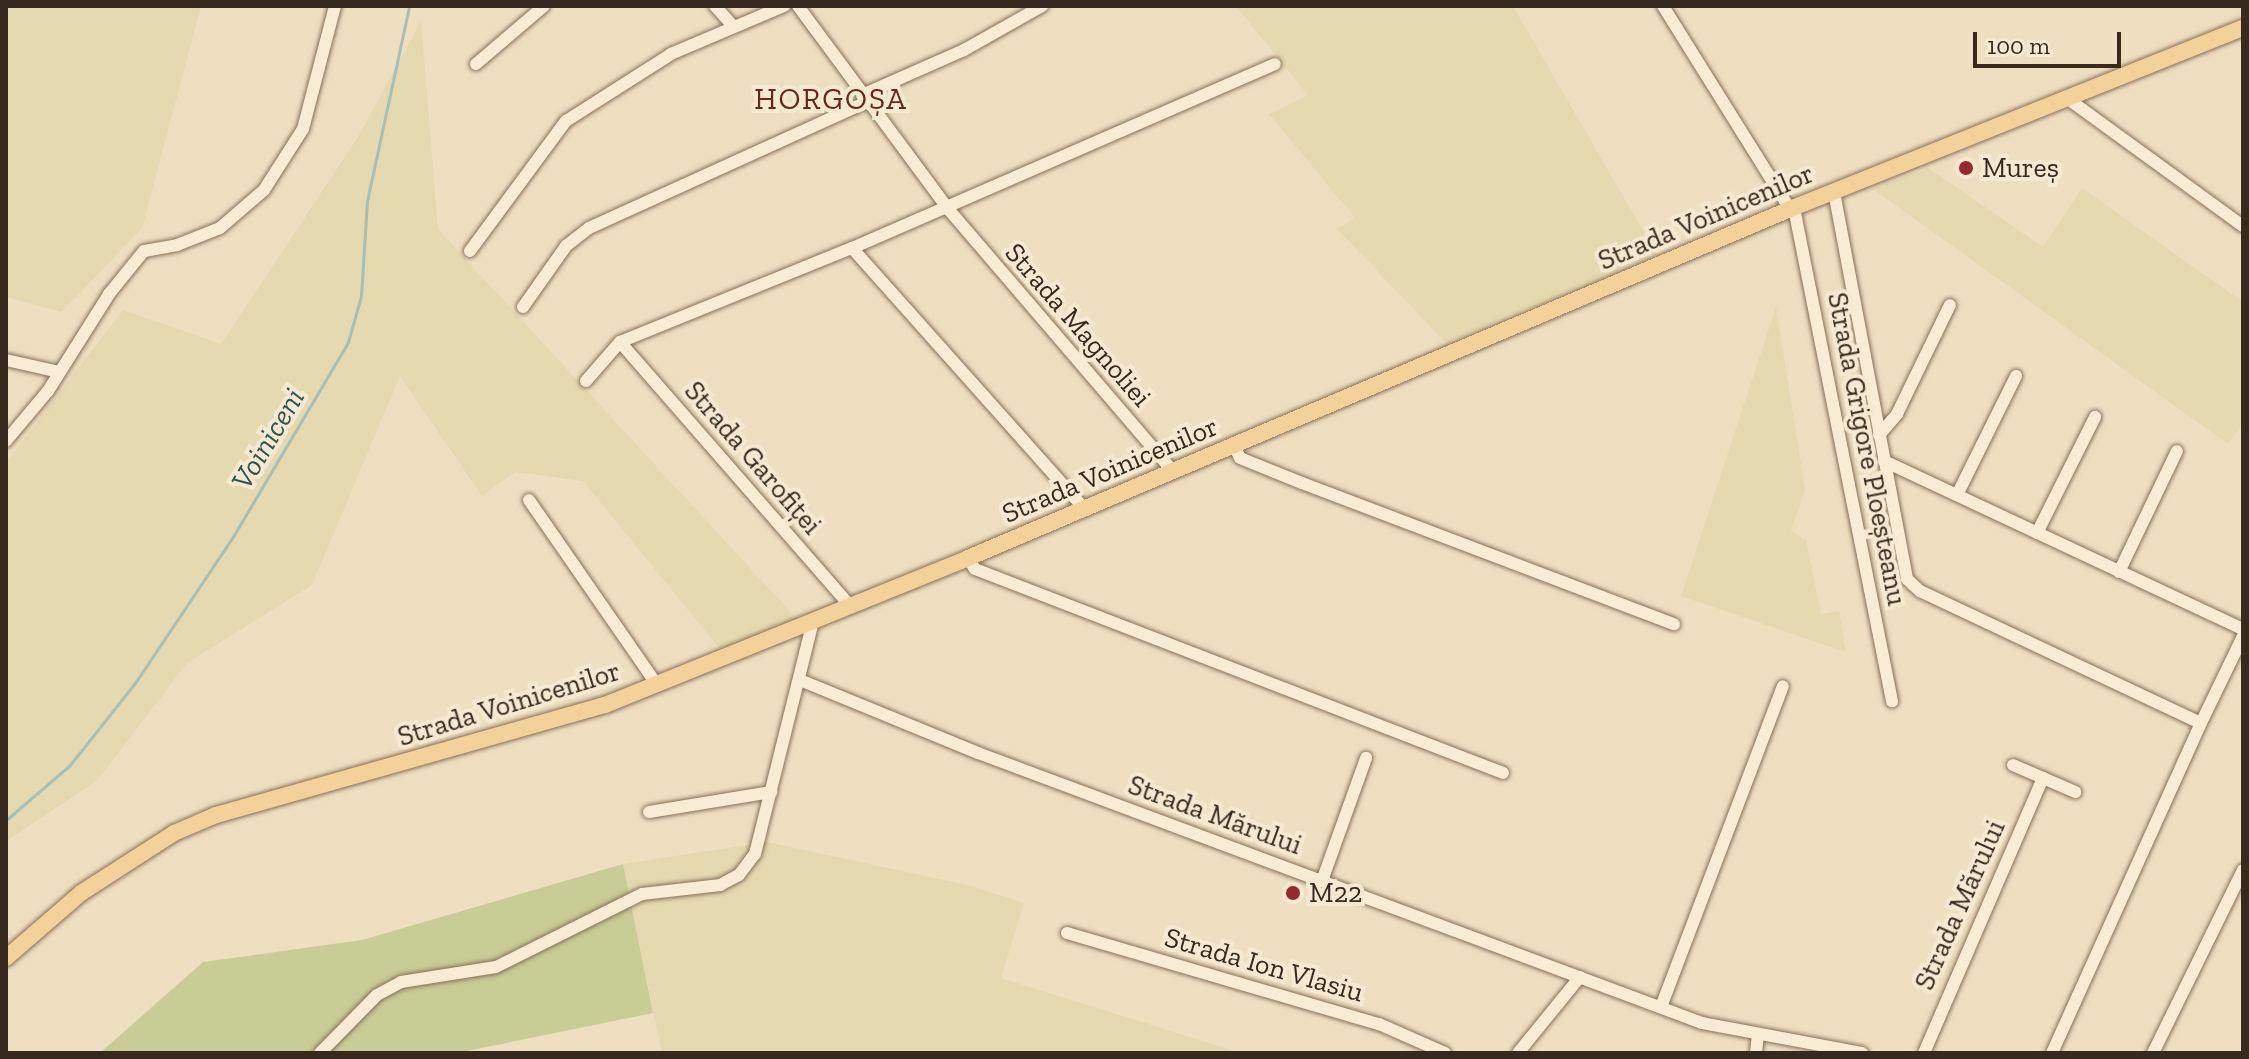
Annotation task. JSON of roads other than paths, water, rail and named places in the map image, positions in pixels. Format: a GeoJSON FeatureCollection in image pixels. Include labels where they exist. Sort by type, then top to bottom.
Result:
{"type":"FeatureCollection","features":[{"type":"Feature","properties":{"kind":"main road","name":"Strada Voinicenilor"},"geometry":{"type":"LineString","coordinates":[[6,958],[81,893],[174,833],[216,815],[555,721],[657,685],[968,558],[1792,208],[2243,28]]}},
{"type":"Feature","properties":{"kind":"street"},"geometry":{"type":"LineString","coordinates":[[6,441],[59,372],[109,294],[144,251],[220,228],[264,190],[303,129],[335,6]]}},
{"type":"Feature","properties":{"kind":"street"},"geometry":{"type":"LineString","coordinates":[[476,64],[544,6]]}},
{"type":"Feature","properties":{"kind":"street"},"geometry":{"type":"LineString","coordinates":[[715,6],[732,25]]}},
{"type":"Feature","properties":{"kind":"street"},"geometry":{"type":"LineString","coordinates":[[470,251],[566,121],[617,85],[732,25],[784,6]]}},
{"type":"Feature","properties":{"kind":"street","name":"Strada Magnoliei"},"geometry":{"type":"LineString","coordinates":[[798,6],[949,210],[1173,471]]}},
{"type":"Feature","properties":{"kind":"street"},"geometry":{"type":"LineString","coordinates":[[523,307],[566,246],[589,228],[952,57],[1042,6]]}},
{"type":"Feature","properties":{"kind":"street"},"geometry":{"type":"LineString","coordinates":[[1663,6],[1792,208]]}},
{"type":"Feature","properties":{"kind":"street"},"geometry":{"type":"LineString","coordinates":[[586,381],[620,342],[949,210],[1275,64]]}},
{"type":"Feature","properties":{"kind":"street"},"geometry":{"type":"LineString","coordinates":[[2068,99],[2243,226]]}},
{"type":"Feature","properties":{"kind":"street"},"geometry":{"type":"LineString","coordinates":[[1834,192],[1904,571],[1920,591],[2201,723]]}},
{"type":"Feature","properties":{"kind":"street","name":"Strada Grigore Ploeșteanu"},"geometry":{"type":"LineString","coordinates":[[1792,208],[1892,701]]}},
{"type":"Feature","properties":{"kind":"street"},"geometry":{"type":"LineString","coordinates":[[852,248],[1083,507]]}},
{"type":"Feature","properties":{"kind":"street"},"geometry":{"type":"LineString","coordinates":[[1879,435],[1897,414],[1950,305]]}},
{"type":"Feature","properties":{"kind":"street","name":"Strada Garofiței"},"geometry":{"type":"LineString","coordinates":[[620,342],[850,606]]}},
{"type":"Feature","properties":{"kind":"street"},"geometry":{"type":"LineString","coordinates":[[6,360],[59,372]]}},
{"type":"Feature","properties":{"kind":"street"},"geometry":{"type":"LineString","coordinates":[[1957,495],[2016,376]]}},
{"type":"Feature","properties":{"kind":"street"},"geometry":{"type":"LineString","coordinates":[[2037,533],[2095,417]]}},
{"type":"Feature","properties":{"kind":"street"},"geometry":{"type":"LineString","coordinates":[[1234,446],[1240,458],[1289,478],[1674,624]]}},
{"type":"Feature","properties":{"kind":"street"},"geometry":{"type":"LineString","coordinates":[[2119,572],[2177,451]]}},
{"type":"Feature","properties":{"kind":"street"},"geometry":{"type":"LineString","coordinates":[[1884,461],[2243,629]]}},
{"type":"Feature","properties":{"kind":"street"},"geometry":{"type":"LineString","coordinates":[[529,500],[657,685]]}},
{"type":"Feature","properties":{"kind":"street"},"geometry":{"type":"LineString","coordinates":[[968,558],[975,569],[1503,773]]}},
{"type":"Feature","properties":{"kind":"street"},"geometry":{"type":"LineString","coordinates":[[320,1053],[377,995],[401,982],[496,967],[642,894],[731,882],[748,864],[758,843],[813,621]]}},
{"type":"Feature","properties":{"kind":"street"},"geometry":{"type":"LineString","coordinates":[[2052,1053],[2243,636]]}},
{"type":"Feature","properties":{"kind":"street","name":"Strada Mărului"},"geometry":{"type":"LineString","coordinates":[[800,680],[978,753],[1661,1007],[1758,1035],[1862,1053]]}},
{"type":"Feature","properties":{"kind":"street"},"geometry":{"type":"LineString","coordinates":[[1661,1007],[1783,686]]}},
{"type":"Feature","properties":{"kind":"street"},"geometry":{"type":"LineString","coordinates":[[1322,881],[1366,758]]}},
{"type":"Feature","properties":{"kind":"street"},"geometry":{"type":"LineString","coordinates":[[2013,765],[2075,792]]}},
{"type":"Feature","properties":{"kind":"street","name":"Strada Mărului"},"geometry":{"type":"LineString","coordinates":[[1924,1053],[2043,778]]}},
{"type":"Feature","properties":{"kind":"street"},"geometry":{"type":"LineString","coordinates":[[649,812],[771,792]]}},
{"type":"Feature","properties":{"kind":"street"},"geometry":{"type":"LineString","coordinates":[[2153,1053],[2243,870]]}},
{"type":"Feature","properties":{"kind":"street","name":"Strada Ion Vlasiu"},"geometry":{"type":"LineString","coordinates":[[1067,933],[1379,1024],[1445,1053]]}},
{"type":"Feature","properties":{"kind":"street"},"geometry":{"type":"LineString","coordinates":[[1518,1053],[1580,977]]}},
{"type":"Feature","properties":{"kind":"street"},"geometry":{"type":"LineString","coordinates":[[1756,1053],[1758,1035]]}},
{"type":"Feature","properties":{"kind":"waterway","name":"Voiniceni"},"geometry":{"type":"LineString","coordinates":[[6,820],[69,766],[135,683],[234,535],[348,342],[361,296],[367,201],[409,6]]}},
{"type":"Feature","properties":{"kind":"place","name":"Mureș"},"geometry":{"type":"Point","coordinates":[1966,168]}},
{"type":"Feature","properties":{"kind":"place","name":"M22"},"geometry":{"type":"Point","coordinates":[1293,893]}},
{"type":"Feature","properties":{"kind":"district","name":"HORGOȘA"},"geometry":{"type":"Point","coordinates":[831,99]}}]}
